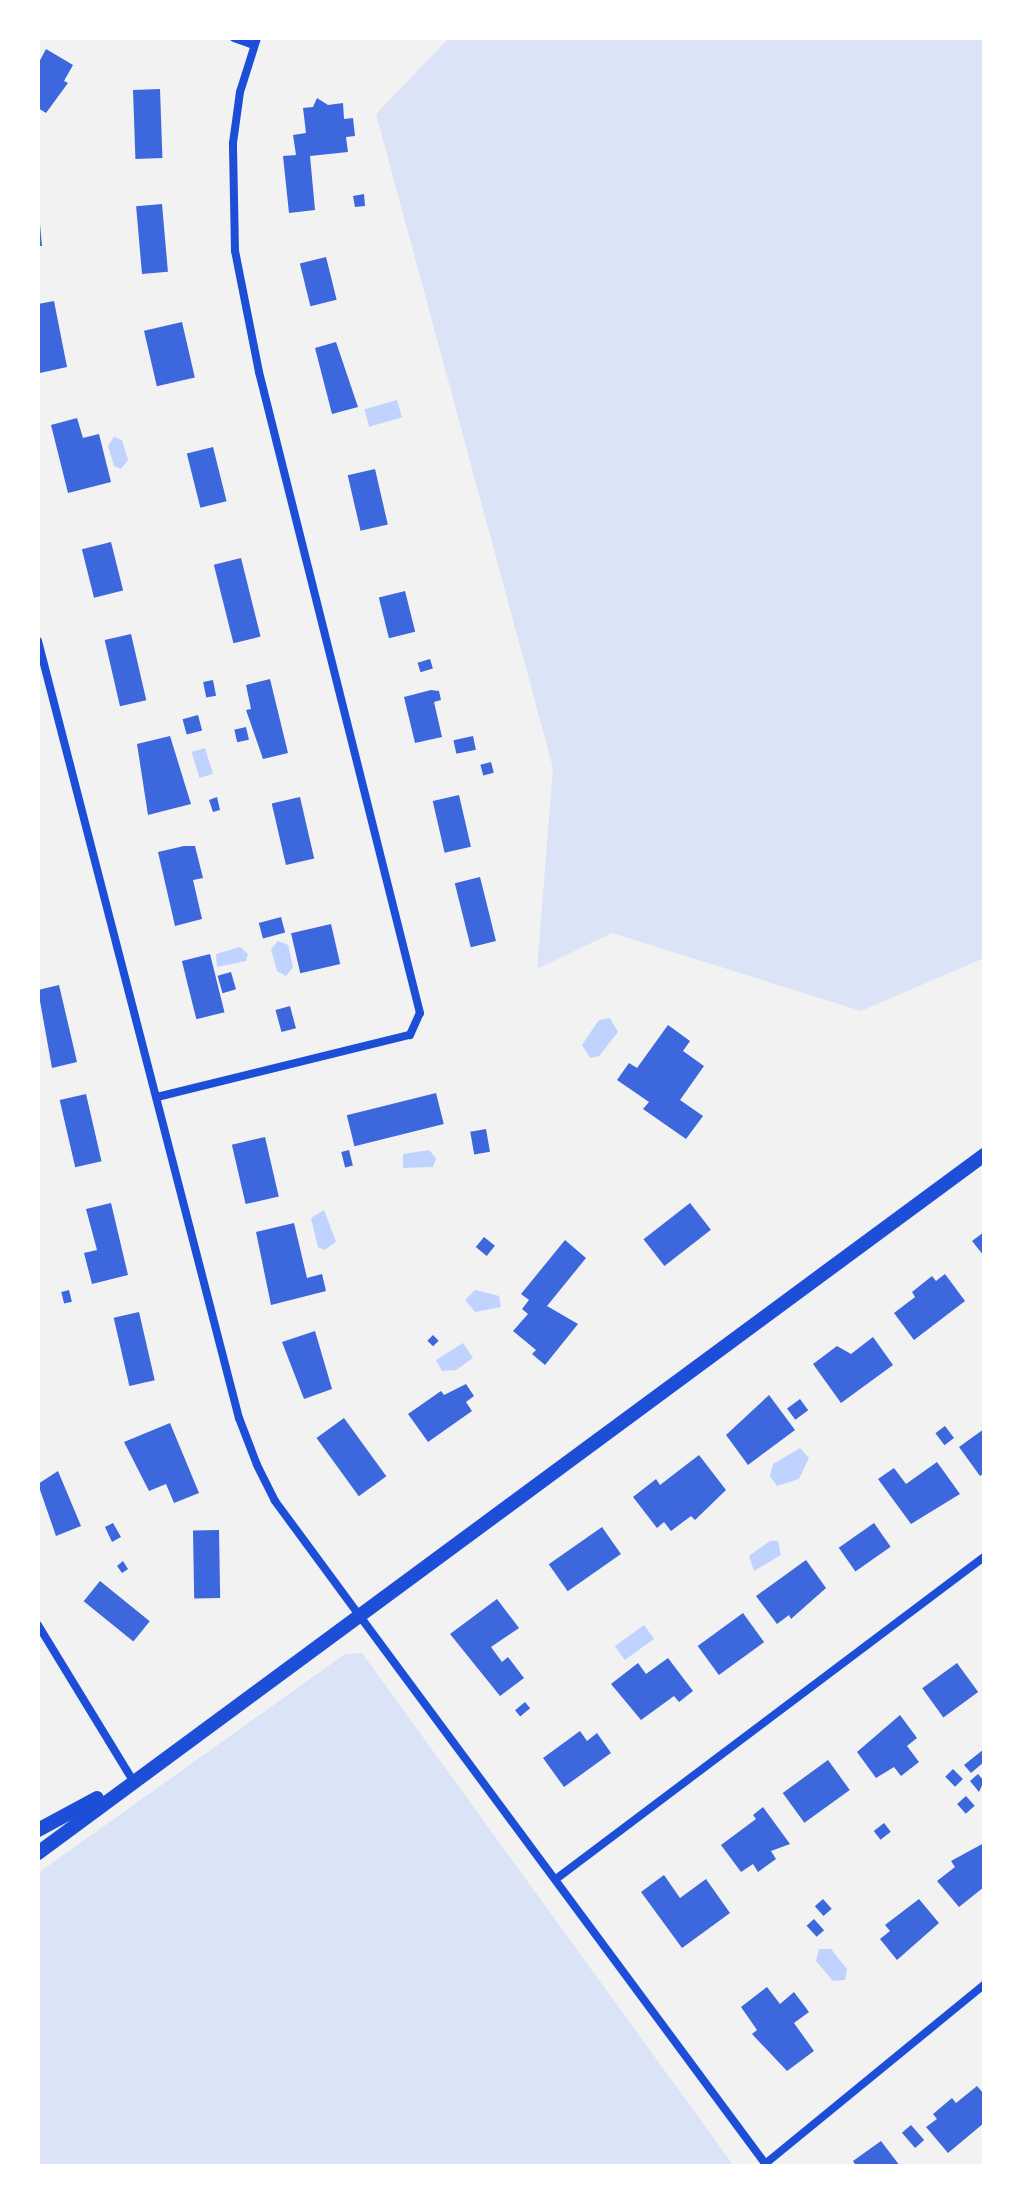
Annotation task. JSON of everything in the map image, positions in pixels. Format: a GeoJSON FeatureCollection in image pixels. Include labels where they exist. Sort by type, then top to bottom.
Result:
{"type":"FeatureCollection","features":[{"type":"Feature","properties":{"kind":"street"},"geometry":{"type":"LineString","coordinates":[[157,1097],[410,1035],[420,1013],[259,372],[235,251],[233,143],[255,42],[234,38]]}},
{"type":"Feature","properties":{"kind":"street"},"geometry":{"type":"LineString","coordinates":[[38,641],[239,1418],[275,1501],[766,2165],[984,1985]]}},
{"type":"Feature","properties":{"kind":"street"},"geometry":{"type":"LineString","coordinates":[[38,701],[51,698]]}},
{"type":"Feature","properties":{"kind":"street"},"geometry":{"type":"LineString","coordinates":[[38,1853],[132,1779],[984,1155]]}},
{"type":"Feature","properties":{"kind":"street"},"geometry":{"type":"LineString","coordinates":[[556,1879],[984,1557]]}},
{"type":"Feature","properties":{"kind":"street"},"geometry":{"type":"LineString","coordinates":[[38,1625],[132,1779]]}},
{"type":"Feature","properties":{"kind":"street"},"geometry":{"type":"LineString","coordinates":[[38,1830],[132,1779]]}},
{"type":"Feature","properties":{"kind":"shaded area"},"geometry":{"type":"Polygon","coordinates":[[[449,38],[984,38],[984,958],[861,1011],[612,933],[537,969],[553,768],[376,114],[449,38]]]}},
{"type":"Feature","properties":{"kind":"shaded area"},"geometry":{"type":"Polygon","coordinates":[[[362,1653],[731,2162],[730,2166],[38,2166],[38,1873],[345,1654],[362,1653]]]}},
{"type":"Feature","properties":{"kind":"water"},"geometry":{"type":"Polygon","coordinates":[[[397,400],[402,417],[369,427],[364,409],[397,400]]]}},
{"type":"Feature","properties":{"kind":"water"},"geometry":{"type":"Polygon","coordinates":[[[114,437],[122,440],[128,460],[121,469],[114,466],[108,446],[114,437]]]}},
{"type":"Feature","properties":{"kind":"water"},"geometry":{"type":"Polygon","coordinates":[[[205,748],[213,774],[200,778],[192,752],[205,748]]]}},
{"type":"Feature","properties":{"kind":"water"},"geometry":{"type":"Polygon","coordinates":[[[278,941],[288,945],[293,967],[286,976],[277,971],[271,949],[278,941]]]}},
{"type":"Feature","properties":{"kind":"water"},"geometry":{"type":"Polygon","coordinates":[[[240,947],[248,954],[246,961],[217,967],[216,954],[240,947]]]}},
{"type":"Feature","properties":{"kind":"water"},"geometry":{"type":"Polygon","coordinates":[[[610,1018],[618,1032],[599,1056],[590,1058],[582,1045],[599,1020],[610,1018]]]}},
{"type":"Feature","properties":{"kind":"water"},"geometry":{"type":"Polygon","coordinates":[[[429,1150],[436,1158],[433,1167],[403,1168],[403,1154],[429,1150]]]}},
{"type":"Feature","properties":{"kind":"water"},"geometry":{"type":"Polygon","coordinates":[[[324,1210],[336,1242],[324,1250],[318,1247],[311,1218],[324,1210]]]}},
{"type":"Feature","properties":{"kind":"water"},"geometry":{"type":"Polygon","coordinates":[[[475,1290],[499,1296],[501,1307],[475,1312],[465,1300],[475,1290]]]}},
{"type":"Feature","properties":{"kind":"water"},"geometry":{"type":"Polygon","coordinates":[[[463,1343],[473,1358],[456,1370],[442,1371],[436,1360],[463,1343]]]}},
{"type":"Feature","properties":{"kind":"water"},"geometry":{"type":"Polygon","coordinates":[[[800,1448],[809,1458],[799,1479],[777,1486],[770,1476],[773,1464],[800,1448]]]}},
{"type":"Feature","properties":{"kind":"water"},"geometry":{"type":"Polygon","coordinates":[[[770,1541],[778,1541],[781,1555],[754,1571],[749,1556],[770,1541]]]}},
{"type":"Feature","properties":{"kind":"water"},"geometry":{"type":"Polygon","coordinates":[[[644,1625],[654,1639],[625,1660],[615,1646],[644,1625]]]}},
{"type":"Feature","properties":{"kind":"water"},"geometry":{"type":"Polygon","coordinates":[[[819,1949],[831,1949],[847,1969],[845,1980],[833,1981],[816,1961],[819,1949]]]}},
{"type":"Feature","properties":{"kind":"building"},"geometry":{"type":"Polygon","coordinates":[[[46,49],[73,65],[64,81],[68,83],[46,113],[38,108],[38,64],[46,49]]]}},
{"type":"Feature","properties":{"kind":"building"},"geometry":{"type":"Polygon","coordinates":[[[160,89],[162,158],[135,159],[133,90],[160,89]]]}},
{"type":"Feature","properties":{"kind":"building"},"geometry":{"type":"Polygon","coordinates":[[[317,98],[328,105],[343,103],[344,119],[353,118],[355,136],[346,137],[348,152],[310,156],[315,210],[289,213],[283,156],[296,155],[293,135],[306,133],[303,108],[313,107],[317,98]]]}},
{"type":"Feature","properties":{"kind":"building"},"geometry":{"type":"Polygon","coordinates":[[[364,194],[365,206],[355,207],[353,196],[364,194]]]}},
{"type":"Feature","properties":{"kind":"building"},"geometry":{"type":"Polygon","coordinates":[[[162,204],[168,272],[142,274],[136,206],[162,204]]]}},
{"type":"Feature","properties":{"kind":"building"},"geometry":{"type":"Polygon","coordinates":[[[40,224],[42,246],[38,246],[40,224]]]}},
{"type":"Feature","properties":{"kind":"building"},"geometry":{"type":"Polygon","coordinates":[[[326,257],[337,300],[310,306],[300,264],[326,257]]]}},
{"type":"Feature","properties":{"kind":"building"},"geometry":{"type":"Polygon","coordinates":[[[54,301],[67,367],[40,373],[38,304],[54,301]]]}},
{"type":"Feature","properties":{"kind":"building"},"geometry":{"type":"Polygon","coordinates":[[[182,322],[195,378],[157,386],[144,331],[182,322]]]}},
{"type":"Feature","properties":{"kind":"building"},"geometry":{"type":"Polygon","coordinates":[[[336,342],[358,407],[332,414],[315,348],[336,342]]]}},
{"type":"Feature","properties":{"kind":"building"},"geometry":{"type":"Polygon","coordinates":[[[77,418],[83,438],[99,434],[111,482],[68,493],[51,425],[77,418]]]}},
{"type":"Feature","properties":{"kind":"building"},"geometry":{"type":"Polygon","coordinates":[[[213,447],[227,501],[200,508],[187,454],[213,447]]]}},
{"type":"Feature","properties":{"kind":"building"},"geometry":{"type":"Polygon","coordinates":[[[375,469],[388,525],[361,531],[348,475],[375,469]]]}},
{"type":"Feature","properties":{"kind":"building"},"geometry":{"type":"Polygon","coordinates":[[[111,542],[123,591],[94,598],[82,549],[111,542]]]}},
{"type":"Feature","properties":{"kind":"building"},"geometry":{"type":"Polygon","coordinates":[[[241,558],[261,637],[233,643],[214,565],[241,558]]]}},
{"type":"Feature","properties":{"kind":"building"},"geometry":{"type":"Polygon","coordinates":[[[405,591],[415,632],[389,638],[379,598],[405,591]]]}},
{"type":"Feature","properties":{"kind":"building"},"geometry":{"type":"Polygon","coordinates":[[[131,634],[146,700],[120,706],[105,640],[131,634]]]}},
{"type":"Feature","properties":{"kind":"building"},"geometry":{"type":"Polygon","coordinates":[[[430,659],[433,669],[420,672],[418,663],[430,659]]]}},
{"type":"Feature","properties":{"kind":"building"},"geometry":{"type":"Polygon","coordinates":[[[270,679],[288,753],[263,759],[246,710],[251,709],[246,685],[270,679]]]}},
{"type":"Feature","properties":{"kind":"building"},"geometry":{"type":"Polygon","coordinates":[[[213,680],[216,696],[206,698],[203,682],[213,680]]]}},
{"type":"Feature","properties":{"kind":"building"},"geometry":{"type":"Polygon","coordinates":[[[439,691],[441,700],[434,702],[442,737],[415,743],[404,697],[439,691]]]}},
{"type":"Feature","properties":{"kind":"building"},"geometry":{"type":"Polygon","coordinates":[[[198,715],[202,730],[187,735],[183,719],[198,715]]]}},
{"type":"Feature","properties":{"kind":"building"},"geometry":{"type":"Polygon","coordinates":[[[246,727],[249,740],[237,742],[234,730],[246,727]]]}},
{"type":"Feature","properties":{"kind":"building"},"geometry":{"type":"Polygon","coordinates":[[[170,736],[191,804],[148,815],[137,744],[170,736]]]}},
{"type":"Feature","properties":{"kind":"building"},"geometry":{"type":"Polygon","coordinates":[[[473,736],[476,750],[456,754],[453,740],[473,736]]]}},
{"type":"Feature","properties":{"kind":"building"},"geometry":{"type":"Polygon","coordinates":[[[491,762],[494,773],[483,775],[480,765],[491,762]]]}},
{"type":"Feature","properties":{"kind":"building"},"geometry":{"type":"Polygon","coordinates":[[[459,795],[471,847],[445,853],[433,801],[459,795]]]}},
{"type":"Feature","properties":{"kind":"building"},"geometry":{"type":"Polygon","coordinates":[[[217,797],[220,810],[213,812],[209,800],[217,797]]]}},
{"type":"Feature","properties":{"kind":"building"},"geometry":{"type":"Polygon","coordinates":[[[300,797],[314,858],[286,865],[272,804],[300,797]]]}},
{"type":"Feature","properties":{"kind":"building"},"geometry":{"type":"Polygon","coordinates":[[[195,846],[203,878],[193,880],[202,919],[175,926],[158,852],[195,846]]]}},
{"type":"Feature","properties":{"kind":"building"},"geometry":{"type":"Polygon","coordinates":[[[480,877],[496,941],[471,947],[455,883],[480,877]]]}},
{"type":"Feature","properties":{"kind":"building"},"geometry":{"type":"Polygon","coordinates":[[[281,917],[285,932],[263,938],[259,923],[281,917]]]}},
{"type":"Feature","properties":{"kind":"building"},"geometry":{"type":"Polygon","coordinates":[[[331,924],[340,964],[300,973],[291,933],[331,924]]]}},
{"type":"Feature","properties":{"kind":"building"},"geometry":{"type":"Polygon","coordinates":[[[210,954],[225,1012],[196,1019],[182,961],[210,954]]]}},
{"type":"Feature","properties":{"kind":"building"},"geometry":{"type":"Polygon","coordinates":[[[231,972],[236,989],[223,993],[218,976],[231,972]]]}},
{"type":"Feature","properties":{"kind":"building"},"geometry":{"type":"Polygon","coordinates":[[[59,985],[77,1062],[52,1068],[38,990],[59,985]]]}},
{"type":"Feature","properties":{"kind":"building"},"geometry":{"type":"Polygon","coordinates":[[[290,1006],[296,1028],[281,1032],[276,1010],[290,1006]]]}},
{"type":"Feature","properties":{"kind":"building"},"geometry":{"type":"Polygon","coordinates":[[[668,1025],[690,1041],[683,1051],[704,1066],[680,1100],[703,1116],[686,1139],[643,1109],[649,1102],[617,1080],[629,1063],[637,1068],[668,1025]]]}},
{"type":"Feature","properties":{"kind":"building"},"geometry":{"type":"Polygon","coordinates":[[[436,1093],[444,1124],[354,1146],[347,1115],[436,1093]]]}},
{"type":"Feature","properties":{"kind":"building"},"geometry":{"type":"Polygon","coordinates":[[[86,1094],[102,1161],[75,1167],[60,1100],[86,1094]]]}},
{"type":"Feature","properties":{"kind":"building"},"geometry":{"type":"Polygon","coordinates":[[[486,1129],[490,1152],[474,1154],[470,1132],[486,1129]]]}},
{"type":"Feature","properties":{"kind":"building"},"geometry":{"type":"Polygon","coordinates":[[[265,1137],[279,1196],[246,1204],[232,1145],[265,1137]]]}},
{"type":"Feature","properties":{"kind":"building"},"geometry":{"type":"Polygon","coordinates":[[[349,1150],[353,1166],[345,1167],[341,1152],[349,1150]]]}},
{"type":"Feature","properties":{"kind":"building"},"geometry":{"type":"Polygon","coordinates":[[[111,1203],[128,1275],[92,1284],[84,1253],[97,1250],[86,1209],[111,1203]]]}},
{"type":"Feature","properties":{"kind":"building"},"geometry":{"type":"Polygon","coordinates":[[[690,1203],[711,1230],[664,1266],[644,1239],[690,1203]]]}},
{"type":"Feature","properties":{"kind":"building"},"geometry":{"type":"Polygon","coordinates":[[[294,1223],[307,1278],[322,1274],[326,1291],[271,1305],[256,1232],[294,1223]]]}},
{"type":"Feature","properties":{"kind":"building"},"geometry":{"type":"Polygon","coordinates":[[[984,1232],[984,1256],[972,1241],[984,1232]]]}},
{"type":"Feature","properties":{"kind":"building"},"geometry":{"type":"Polygon","coordinates":[[[484,1237],[495,1246],[487,1256],[476,1247],[484,1237]]]}},
{"type":"Feature","properties":{"kind":"building"},"geometry":{"type":"Polygon","coordinates":[[[565,1240],[586,1258],[547,1306],[578,1324],[545,1365],[532,1354],[536,1350],[513,1331],[528,1314],[522,1309],[529,1300],[521,1294],[565,1240]]]}},
{"type":"Feature","properties":{"kind":"building"},"geometry":{"type":"Polygon","coordinates":[[[945,1274],[965,1301],[914,1340],[894,1313],[915,1297],[912,1292],[932,1276],[936,1281],[945,1274]]]}},
{"type":"Feature","properties":{"kind":"building"},"geometry":{"type":"Polygon","coordinates":[[[69,1290],[72,1302],[64,1304],[61,1292],[69,1290]]]}},
{"type":"Feature","properties":{"kind":"building"},"geometry":{"type":"Polygon","coordinates":[[[139,1312],[155,1380],[129,1386],[114,1318],[139,1312]]]}},
{"type":"Feature","properties":{"kind":"building"},"geometry":{"type":"Polygon","coordinates":[[[315,1331],[332,1389],[304,1399],[282,1342],[315,1331]]]}},
{"type":"Feature","properties":{"kind":"building"},"geometry":{"type":"Polygon","coordinates":[[[433,1335],[439,1341],[433,1346],[427,1341],[433,1335]]]}},
{"type":"Feature","properties":{"kind":"building"},"geometry":{"type":"Polygon","coordinates":[[[873,1337],[893,1365],[841,1403],[813,1364],[837,1346],[851,1354],[873,1337]]]}},
{"type":"Feature","properties":{"kind":"building"},"geometry":{"type":"Polygon","coordinates":[[[466,1384],[474,1396],[466,1402],[472,1411],[428,1442],[408,1414],[441,1391],[444,1395],[466,1384]]]}},
{"type":"Feature","properties":{"kind":"building"},"geometry":{"type":"Polygon","coordinates":[[[769,1395],[795,1430],[748,1465],[726,1435],[769,1395]]]}},
{"type":"Feature","properties":{"kind":"building"},"geometry":{"type":"Polygon","coordinates":[[[800,1399],[808,1410],[795,1420],[787,1408],[800,1399]]]}},
{"type":"Feature","properties":{"kind":"building"},"geometry":{"type":"Polygon","coordinates":[[[344,1418],[386,1476],[359,1496],[316,1438],[344,1418]]]}},
{"type":"Feature","properties":{"kind":"building"},"geometry":{"type":"Polygon","coordinates":[[[170,1423],[199,1493],[174,1503],[166,1484],[149,1491],[124,1442],[170,1423]]]}},
{"type":"Feature","properties":{"kind":"building"},"geometry":{"type":"Polygon","coordinates":[[[945,1426],[954,1438],[944,1445],[935,1433],[945,1426]]]}},
{"type":"Feature","properties":{"kind":"building"},"geometry":{"type":"Polygon","coordinates":[[[984,1429],[984,1473],[980,1476],[959,1447],[984,1429]]]}},
{"type":"Feature","properties":{"kind":"building"},"geometry":{"type":"Polygon","coordinates":[[[699,1455],[726,1490],[695,1520],[691,1516],[671,1531],[664,1522],[657,1528],[633,1497],[656,1479],[660,1485],[699,1455]]]}},
{"type":"Feature","properties":{"kind":"building"},"geometry":{"type":"Polygon","coordinates":[[[937,1462],[960,1494],[911,1524],[878,1479],[894,1468],[906,1484],[937,1462]]]}},
{"type":"Feature","properties":{"kind":"building"},"geometry":{"type":"Polygon","coordinates":[[[58,1471],[81,1526],[56,1536],[38,1484],[58,1471]]]}},
{"type":"Feature","properties":{"kind":"building"},"geometry":{"type":"Polygon","coordinates":[[[113,1523],[121,1537],[112,1542],[105,1527],[113,1523]]]}},
{"type":"Feature","properties":{"kind":"building"},"geometry":{"type":"Polygon","coordinates":[[[874,1523],[891,1547],[855,1571],[839,1548],[874,1523]]]}},
{"type":"Feature","properties":{"kind":"building"},"geometry":{"type":"Polygon","coordinates":[[[602,1527],[621,1554],[568,1591],[549,1564],[602,1527]]]}},
{"type":"Feature","properties":{"kind":"building"},"geometry":{"type":"Polygon","coordinates":[[[193,1530],[219,1530],[220,1598],[194,1598],[193,1530]]]}},
{"type":"Feature","properties":{"kind":"building"},"geometry":{"type":"Polygon","coordinates":[[[806,1560],[826,1588],[791,1619],[789,1615],[777,1624],[756,1596],[806,1560]]]}},
{"type":"Feature","properties":{"kind":"building"},"geometry":{"type":"Polygon","coordinates":[[[123,1561],[128,1569],[122,1573],[117,1566],[123,1561]]]}},
{"type":"Feature","properties":{"kind":"building"},"geometry":{"type":"Polygon","coordinates":[[[100,1581],[150,1621],[133,1641],[84,1601],[100,1581]]]}},
{"type":"Feature","properties":{"kind":"building"},"geometry":{"type":"Polygon","coordinates":[[[497,1599],[519,1628],[491,1647],[502,1662],[508,1657],[524,1678],[500,1696],[450,1634],[497,1599]]]}},
{"type":"Feature","properties":{"kind":"building"},"geometry":{"type":"Polygon","coordinates":[[[743,1613],[764,1642],[719,1675],[698,1646],[743,1613]]]}},
{"type":"Feature","properties":{"kind":"building"},"geometry":{"type":"Polygon","coordinates":[[[668,1658],[693,1691],[679,1702],[674,1696],[641,1720],[611,1684],[638,1663],[646,1674],[668,1658]]]}},
{"type":"Feature","properties":{"kind":"building"},"geometry":{"type":"Polygon","coordinates":[[[957,1663],[978,1692],[943,1717],[922,1688],[957,1663]]]}},
{"type":"Feature","properties":{"kind":"building"},"geometry":{"type":"Polygon","coordinates":[[[525,1702],[530,1708],[520,1716],[515,1710],[525,1702]]]}},
{"type":"Feature","properties":{"kind":"building"},"geometry":{"type":"Polygon","coordinates":[[[900,1715],[917,1738],[907,1746],[919,1762],[901,1776],[894,1767],[876,1778],[857,1752],[900,1715]]]}},
{"type":"Feature","properties":{"kind":"building"},"geometry":{"type":"Polygon","coordinates":[[[580,1731],[587,1741],[597,1733],[611,1753],[564,1787],[543,1758],[580,1731]]]}},
{"type":"Feature","properties":{"kind":"building"},"geometry":{"type":"Polygon","coordinates":[[[984,1749],[984,1762],[971,1773],[964,1765],[984,1749]]]}},
{"type":"Feature","properties":{"kind":"building"},"geometry":{"type":"Polygon","coordinates":[[[828,1760],[850,1790],[804,1823],[783,1793],[828,1760]]]}},
{"type":"Feature","properties":{"kind":"building"},"geometry":{"type":"Polygon","coordinates":[[[953,1769],[963,1779],[955,1787],[945,1777],[953,1769]]]}},
{"type":"Feature","properties":{"kind":"building"},"geometry":{"type":"Polygon","coordinates":[[[978,1774],[984,1781],[979,1792],[970,1781],[978,1774]]]}},
{"type":"Feature","properties":{"kind":"building"},"geometry":{"type":"Polygon","coordinates":[[[966,1796],[975,1806],[966,1814],[957,1804],[966,1796]]]}},
{"type":"Feature","properties":{"kind":"building"},"geometry":{"type":"Polygon","coordinates":[[[763,1807],[790,1844],[771,1851],[776,1859],[758,1872],[753,1864],[741,1872],[721,1845],[756,1819],[753,1815],[763,1807]]]}},
{"type":"Feature","properties":{"kind":"building"},"geometry":{"type":"Polygon","coordinates":[[[884,1823],[891,1832],[881,1840],[874,1831],[884,1823]]]}},
{"type":"Feature","properties":{"kind":"building"},"geometry":{"type":"Polygon","coordinates":[[[984,1843],[984,1887],[959,1907],[937,1881],[955,1867],[951,1861],[984,1843]]]}},
{"type":"Feature","properties":{"kind":"building"},"geometry":{"type":"Polygon","coordinates":[[[664,1875],[680,1898],[706,1879],[730,1913],[682,1948],[641,1892],[664,1875]]]}},
{"type":"Feature","properties":{"kind":"building"},"geometry":{"type":"Polygon","coordinates":[[[823,1899],[832,1909],[824,1916],[815,1906],[823,1899]]]}},
{"type":"Feature","properties":{"kind":"building"},"geometry":{"type":"Polygon","coordinates":[[[919,1899],[939,1923],[897,1960],[880,1939],[890,1931],[885,1925],[919,1899]]]}},
{"type":"Feature","properties":{"kind":"building"},"geometry":{"type":"Polygon","coordinates":[[[814,1919],[824,1930],[817,1937],[807,1926],[814,1919]]]}},
{"type":"Feature","properties":{"kind":"building"},"geometry":{"type":"Polygon","coordinates":[[[767,1987],[780,2004],[794,1992],[809,2012],[794,2023],[814,2051],[787,2071],[752,2034],[757,2030],[741,2007],[767,1987]]]}},
{"type":"Feature","properties":{"kind":"building"},"geometry":{"type":"Polygon","coordinates":[[[977,2086],[984,2094],[984,2123],[948,2153],[926,2127],[937,2119],[933,2114],[952,2098],[956,2103],[977,2086]]]}},
{"type":"Feature","properties":{"kind":"building"},"geometry":{"type":"Polygon","coordinates":[[[911,2125],[924,2140],[915,2148],[902,2133],[911,2125]]]}},
{"type":"Feature","properties":{"kind":"building"},"geometry":{"type":"Polygon","coordinates":[[[881,2141],[900,2166],[856,2166],[853,2161],[881,2141]]]}}]}
